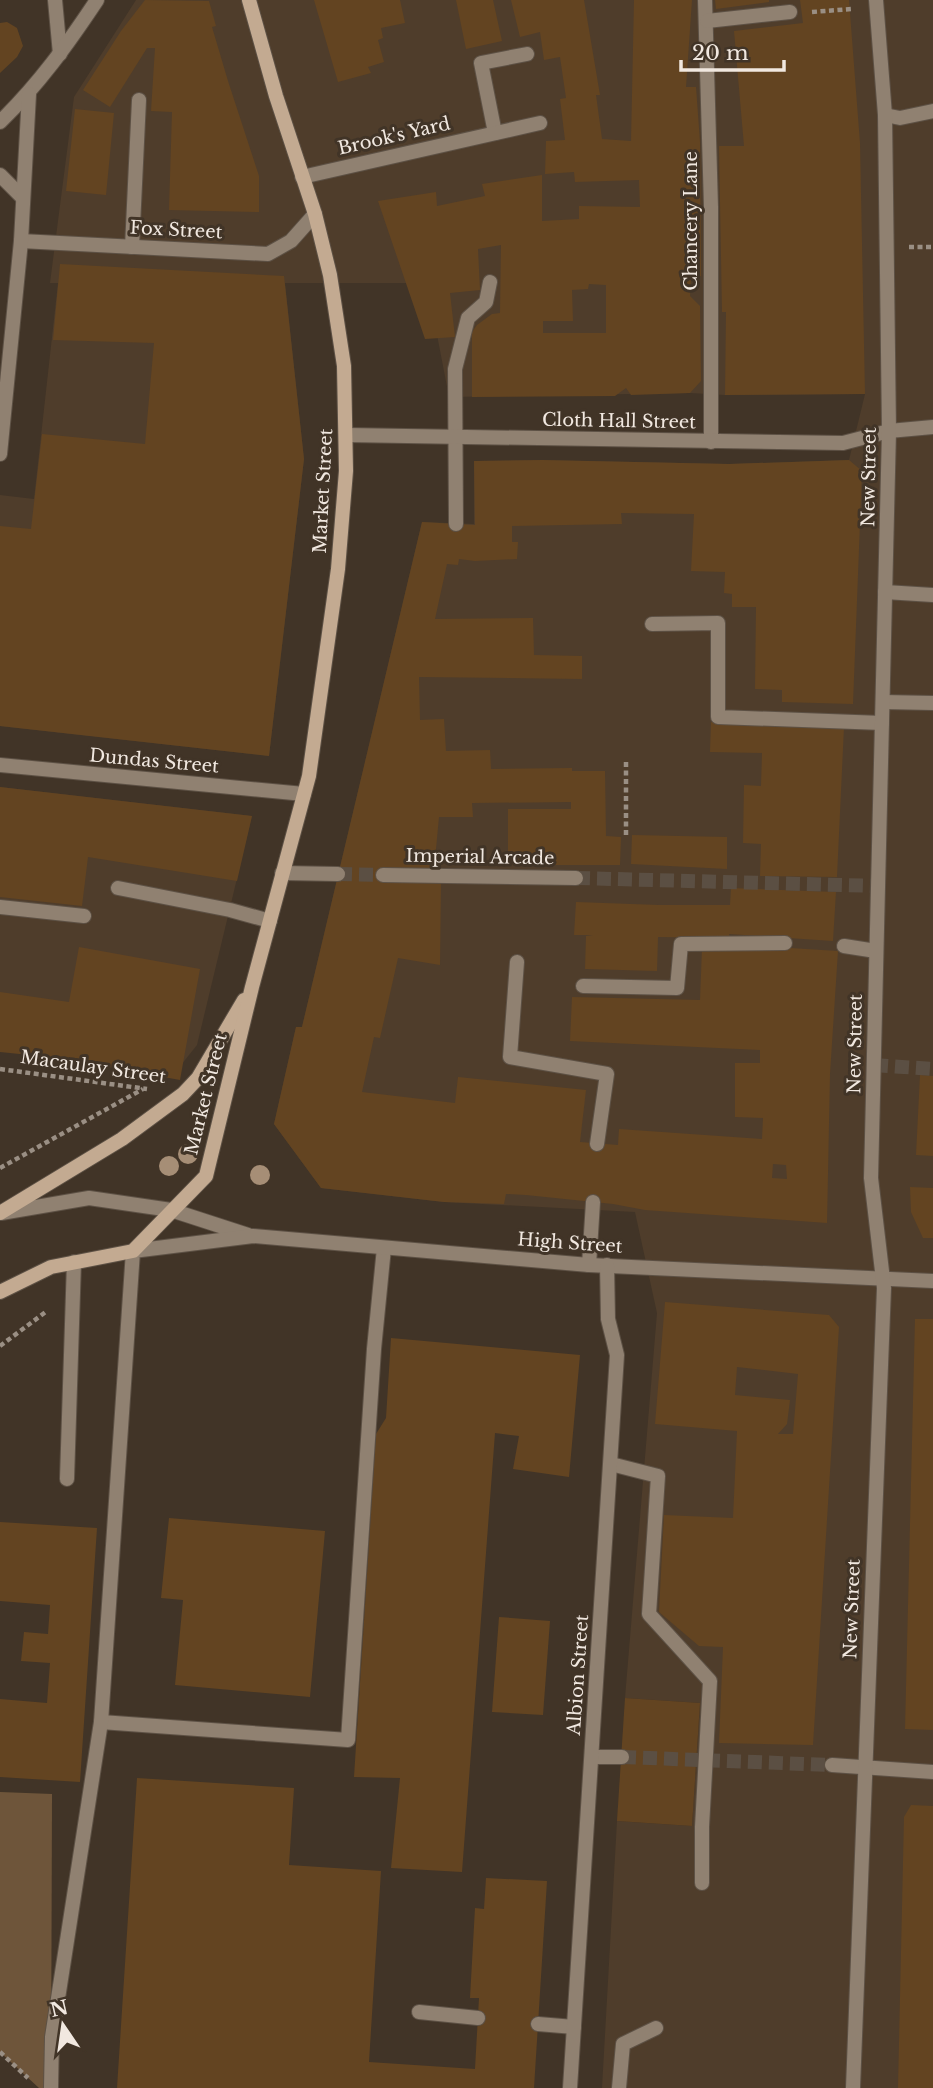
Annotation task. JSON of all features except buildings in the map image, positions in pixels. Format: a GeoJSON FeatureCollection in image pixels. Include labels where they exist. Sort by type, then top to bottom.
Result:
{"type":"FeatureCollection","features":[{"type":"Feature","properties":{"kind":"street"},"geometry":{"type":"LineString","coordinates":[[55,0],[60,54]]}},
{"type":"Feature","properties":{"kind":"street"},"geometry":{"type":"LineString","coordinates":[[0,122],[29,94],[97,0]]}},
{"type":"Feature","properties":{"kind":"street","name":"Market Street"},"geometry":{"type":"LineString","coordinates":[[133,1251],[206,1176],[252,987],[309,776],[338,569],[346,471],[346,435],[344,366],[330,275],[315,214],[276,96],[249,0]]}},
{"type":"Feature","properties":{"kind":"street","name":"Chancery Lane"},"geometry":{"type":"LineString","coordinates":[[705,0],[711,207],[711,442]]}},
{"type":"Feature","properties":{"kind":"street","name":"New Street"},"geometry":{"type":"LineString","coordinates":[[853,2088],[884,1279],[871,1178],[889,431],[886,115],[877,4]]}},
{"type":"Feature","properties":{"kind":"street"},"geometry":{"type":"LineString","coordinates":[[707,21],[790,12]]}},
{"type":"Feature","properties":{"kind":"street"},"geometry":{"type":"LineString","coordinates":[[495,133],[481,64],[527,54]]}},
{"type":"Feature","properties":{"kind":"street"},"geometry":{"type":"LineString","coordinates":[[0,454],[21,241],[29,94]]}},
{"type":"Feature","properties":{"kind":"street"},"geometry":{"type":"LineString","coordinates":[[132,247],[139,100]]}},
{"type":"Feature","properties":{"kind":"street"},"geometry":{"type":"LineString","coordinates":[[886,115],[900,118],[933,111]]}},
{"type":"Feature","properties":{"kind":"street","name":"Brook's Yard"},"geometry":{"type":"LineString","coordinates":[[302,177],[540,123]]}},
{"type":"Feature","properties":{"kind":"street"},"geometry":{"type":"LineString","coordinates":[[0,175],[23,198]]}},
{"type":"Feature","properties":{"kind":"street","name":"Fox Street"},"geometry":{"type":"LineString","coordinates":[[21,241],[268,254],[290,241],[315,214]]}},
{"type":"Feature","properties":{"kind":"street"},"geometry":{"type":"LineString","coordinates":[[456,524],[455,369],[468,318],[486,302],[490,282]]}},
{"type":"Feature","properties":{"kind":"street","name":"Cloth Hall Street"},"geometry":{"type":"LineString","coordinates":[[346,435],[843,443],[889,431],[933,427]]}},
{"type":"Feature","properties":{"kind":"street"},"geometry":{"type":"LineString","coordinates":[[885,592],[933,595]]}},
{"type":"Feature","properties":{"kind":"street"},"geometry":{"type":"LineString","coordinates":[[652,624],[718,623],[718,717],[882,723]]}},
{"type":"Feature","properties":{"kind":"street"},"geometry":{"type":"LineString","coordinates":[[883,702],[933,703]]}},
{"type":"Feature","properties":{"kind":"street","name":"Dundas Street"},"geometry":{"type":"LineString","coordinates":[[0,765],[304,794]]}},
{"type":"Feature","properties":{"kind":"street"},"geometry":{"type":"LineString","coordinates":[[282,873],[338,874]]}},
{"type":"Feature","properties":{"kind":"street","name":"Imperial Arcade"},"geometry":{"type":"LineString","coordinates":[[383,875],[576,878]]}},
{"type":"Feature","properties":{"kind":"street"},"geometry":{"type":"LineString","coordinates":[[118,888],[230,910],[270,921]]}},
{"type":"Feature","properties":{"kind":"street"},"geometry":{"type":"LineString","coordinates":[[0,906],[84,916]]}},
{"type":"Feature","properties":{"kind":"street"},"geometry":{"type":"LineString","coordinates":[[583,986],[677,989],[681,944],[785,943]]}},
{"type":"Feature","properties":{"kind":"street"},"geometry":{"type":"LineString","coordinates":[[844,946],[876,951]]}},
{"type":"Feature","properties":{"kind":"street"},"geometry":{"type":"LineString","coordinates":[[517,962],[510,1057],[607,1074],[597,1144]]}},
{"type":"Feature","properties":{"kind":"street","name":"Market Street"},"geometry":{"type":"LineString","coordinates":[[0,1213],[122,1139],[183,1094],[198,1078],[252,987]]}},
{"type":"Feature","properties":{"kind":"street","name":"High Street"},"geometry":{"type":"LineString","coordinates":[[0,1213],[89,1198],[172,1210],[253,1236]]}},
{"type":"Feature","properties":{"kind":"street"},"geometry":{"type":"LineString","coordinates":[[589,1265],[593,1202]]}},
{"type":"Feature","properties":{"kind":"street","name":"High Street"},"geometry":{"type":"LineString","coordinates":[[133,1251],[253,1236],[589,1265],[933,1281]]}},
{"type":"Feature","properties":{"kind":"street"},"geometry":{"type":"LineString","coordinates":[[101,1722],[348,1740],[373,1363],[384,1248]]}},
{"type":"Feature","properties":{"kind":"street"},"geometry":{"type":"LineString","coordinates":[[0,1292],[51,1267],[133,1251],[101,1722],[52,2037],[51,2088]]}},
{"type":"Feature","properties":{"kind":"street"},"geometry":{"type":"LineString","coordinates":[[67,1479],[74,1262]]}},
{"type":"Feature","properties":{"kind":"street","name":"Albion Street"},"geometry":{"type":"LineString","coordinates":[[570,2088],[617,1355],[608,1319],[607,1265]]}},
{"type":"Feature","properties":{"kind":"street"},"geometry":{"type":"LineString","coordinates":[[611,1464],[658,1476],[649,1614],[710,1681],[702,1827],[702,1883]]}},
{"type":"Feature","properties":{"kind":"street"},"geometry":{"type":"LineString","coordinates":[[592,1757],[621,1757]]}},
{"type":"Feature","properties":{"kind":"street"},"geometry":{"type":"LineString","coordinates":[[832,1765],[933,1772]]}},
{"type":"Feature","properties":{"kind":"street"},"geometry":{"type":"LineString","coordinates":[[419,2012],[478,2018]]}},
{"type":"Feature","properties":{"kind":"street"},"geometry":{"type":"LineString","coordinates":[[538,2024],[575,2027]]}},
{"type":"Feature","properties":{"kind":"street"},"geometry":{"type":"LineString","coordinates":[[619,2088],[623,2044],[656,2028]]}},
{"type":"Feature","properties":{"kind":"path"},"geometry":{"type":"LineString","coordinates":[[790,12],[877,4]]}},
{"type":"Feature","properties":{"kind":"path"},"geometry":{"type":"LineString","coordinates":[[626,760],[626,835]]}},
{"type":"Feature","properties":{"kind":"path","name":"Macaulay Street"},"geometry":{"type":"LineString","coordinates":[[0,1069],[183,1094]]}},
{"type":"Feature","properties":{"kind":"path"},"geometry":{"type":"LineString","coordinates":[[0,1168],[144,1088]]}},
{"type":"Feature","properties":{"kind":"path"},"geometry":{"type":"LineString","coordinates":[[0,1338],[4,1343],[0,1346]]}},
{"type":"Feature","properties":{"kind":"path"},"geometry":{"type":"LineString","coordinates":[[0,2052],[29,2079]]}},
{"type":"Feature","properties":{"kind":"shaded area"},"geometry":{"type":"Polygon","coordinates":[[[136,0],[933,0],[933,2088],[602,2088],[617,1821],[692,1826],[700,1703],[625,1698],[657,1313],[635,1212],[444,1202],[321,1188],[274,1124],[296,1027],[302,1027],[422,522],[474,524],[474,461],[729,464],[849,460],[865,394],[690,393],[449,397],[427,283],[285,283],[304,459],[269,756],[0,726],[0,495],[34,499],[58,283],[50,283],[74,97],[136,0]]]}},
{"type":"Feature","properties":{"kind":"shaded area"},"geometry":{"type":"Polygon","coordinates":[[[0,787],[252,816],[197,1045],[177,1070],[0,1042],[0,787]]]}},
{"type":"Feature","properties":{"kind":"shaded area"},"geometry":{"type":"Polygon","coordinates":[[[0,1792],[52,1794],[51,2088],[39,2088],[0,2052],[0,1792]]]}},
{"type":"Feature","properties":{"kind":"tunnel"},"geometry":{"type":"LineString","coordinates":[[338,874],[383,875]]}},
{"type":"Feature","properties":{"kind":"tunnel"},"geometry":{"type":"LineString","coordinates":[[576,878],[878,886]]}},
{"type":"Feature","properties":{"kind":"tunnel"},"geometry":{"type":"LineString","coordinates":[[874,1065],[933,1069]]}},
{"type":"Feature","properties":{"kind":"tunnel"},"geometry":{"type":"LineString","coordinates":[[622,1757],[832,1765]]}}]}
